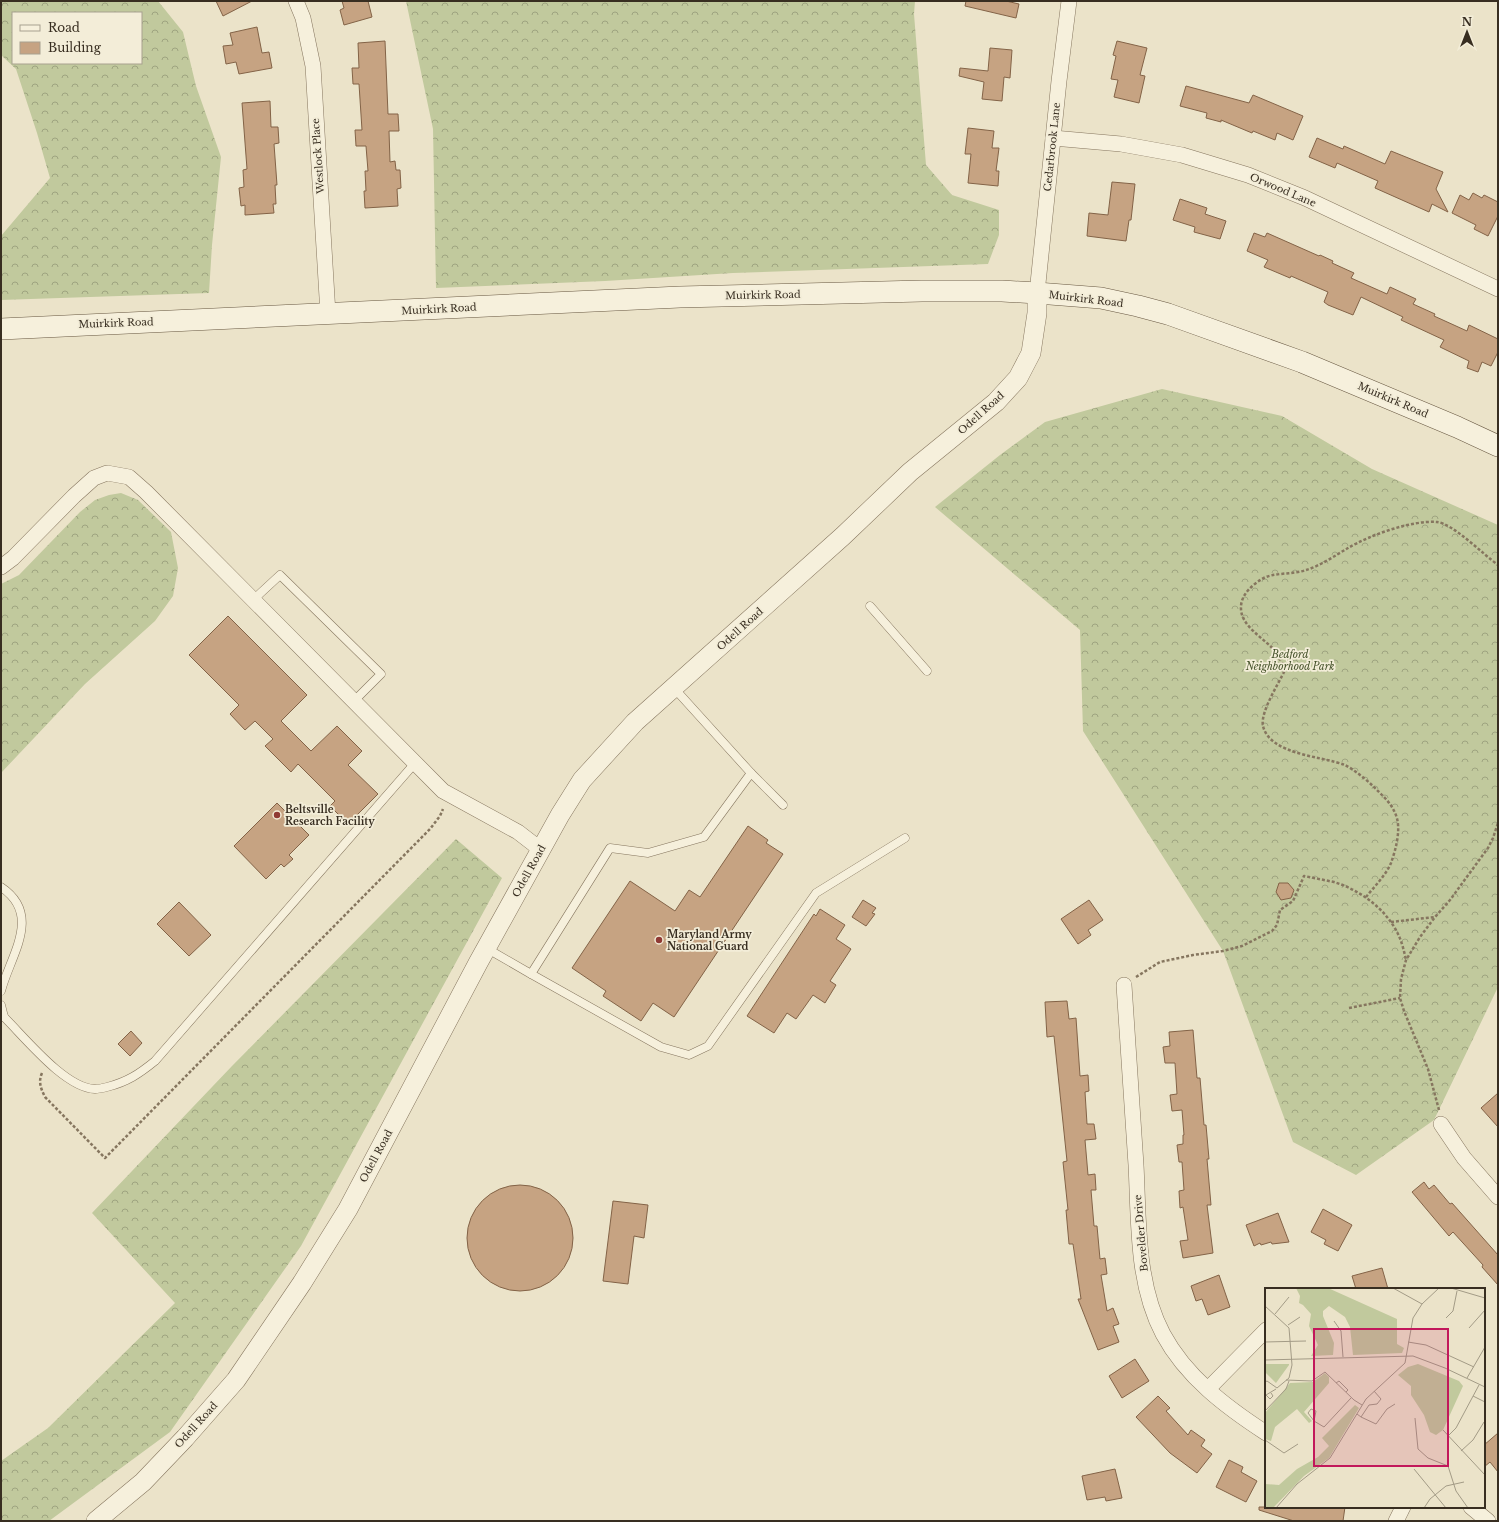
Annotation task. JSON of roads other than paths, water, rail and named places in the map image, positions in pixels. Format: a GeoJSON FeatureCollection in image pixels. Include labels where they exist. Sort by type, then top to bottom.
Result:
{"type":"FeatureCollection","features":[{"type":"Feature","properties":{"kind":"main road","name":"Muirkirk Road"},"geometry":{"type":"LineString","coordinates":[[1,328],[680,297],[1002,291],[1101,298],[1168,314],[1302,362],[1458,427],[1498,446]]}},
{"type":"Feature","properties":{"kind":"street","name":"Westlock Place"},"geometry":{"type":"LineString","coordinates":[[296,1],[304,18],[313,66],[328,314]]}},
{"type":"Feature","properties":{"kind":"street","name":"Cedarbrook Lane"},"geometry":{"type":"LineString","coordinates":[[1037,293],[1058,81],[1069,1]]}},
{"type":"Feature","properties":{"kind":"street","name":"Orwood Lane"},"geometry":{"type":"LineString","coordinates":[[1053,138],[1121,144],[1182,155],[1248,175],[1305,198],[1498,289]]}},
{"type":"Feature","properties":{"kind":"street","name":"Odell Road"},"geometry":{"type":"LineString","coordinates":[[96,1521],[143,1482],[185,1438],[236,1380],[302,1283],[348,1209],[540,849],[582,780],[635,722],[843,536],[910,472],[996,402],[1018,378],[1031,353],[1037,293]]}},
{"type":"Feature","properties":{"kind":"street"},"geometry":{"type":"LineString","coordinates":[[1,567],[13,558],[74,496],[94,478],[107,473],[129,477],[146,492],[443,791],[518,832],[540,849]]}},
{"type":"Feature","properties":{"kind":"street","name":"Bovelder Drive"},"geometry":{"type":"LineString","coordinates":[[1124,985],[1139,1227],[1147,1289],[1154,1313],[1164,1334],[1192,1375],[1244,1419],[1265,1432]]}},
{"type":"Feature","properties":{"kind":"street"},"geometry":{"type":"LineString","coordinates":[[1441,1124],[1464,1158],[1497,1193]]}},
{"type":"Feature","properties":{"kind":"street"},"geometry":{"type":"LineString","coordinates":[[1208,1390],[1265,1331]]}},
{"type":"Feature","properties":{"kind":"street"},"geometry":{"type":"LineString","coordinates":[[1396,1521],[1402,1508]]}},
{"type":"Feature","properties":{"kind":"street"},"geometry":{"type":"LineString","coordinates":[[1472,1508],[1488,1521]]}},
{"type":"Feature","properties":{"kind":"lane"},"geometry":{"type":"LineString","coordinates":[[253,600],[280,575],[381,674],[354,701]]}},
{"type":"Feature","properties":{"kind":"lane"},"geometry":{"type":"LineString","coordinates":[[870,606],[927,672]]}},
{"type":"Feature","properties":{"kind":"lane"},"geometry":{"type":"LineString","coordinates":[[674,688],[751,773],[783,805]]}},
{"type":"Feature","properties":{"kind":"lane"},"geometry":{"type":"LineString","coordinates":[[1,1005],[3,1015],[56,1070],[76,1084],[95,1089],[116,1085],[135,1077],[155,1061],[415,763]]}},
{"type":"Feature","properties":{"kind":"lane"},"geometry":{"type":"LineString","coordinates":[[530,974],[610,848],[648,852],[704,837],[751,773]]}},
{"type":"Feature","properties":{"kind":"lane"},"geometry":{"type":"LineString","coordinates":[[486,948],[661,1047],[689,1055],[708,1046],[816,893],[906,838]]}},
{"type":"Feature","properties":{"kind":"lane"},"geometry":{"type":"LineString","coordinates":[[1,888],[14,898],[19,907],[22,932],[1,991]]}},
{"type":"Feature","properties":{"kind":"place","name":"Beltsville Research Facility"},"geometry":{"type":"Point","coordinates":[277,815]}},
{"type":"Feature","properties":{"kind":"place","name":"Maryland Army National Guard"},"geometry":{"type":"Point","coordinates":[659,940]}},
{"type":"Feature","properties":{"kind":"park label","name":"Bedford Neighborhood Park"},"geometry":{"type":"Point","coordinates":[1290,660]}}]}
